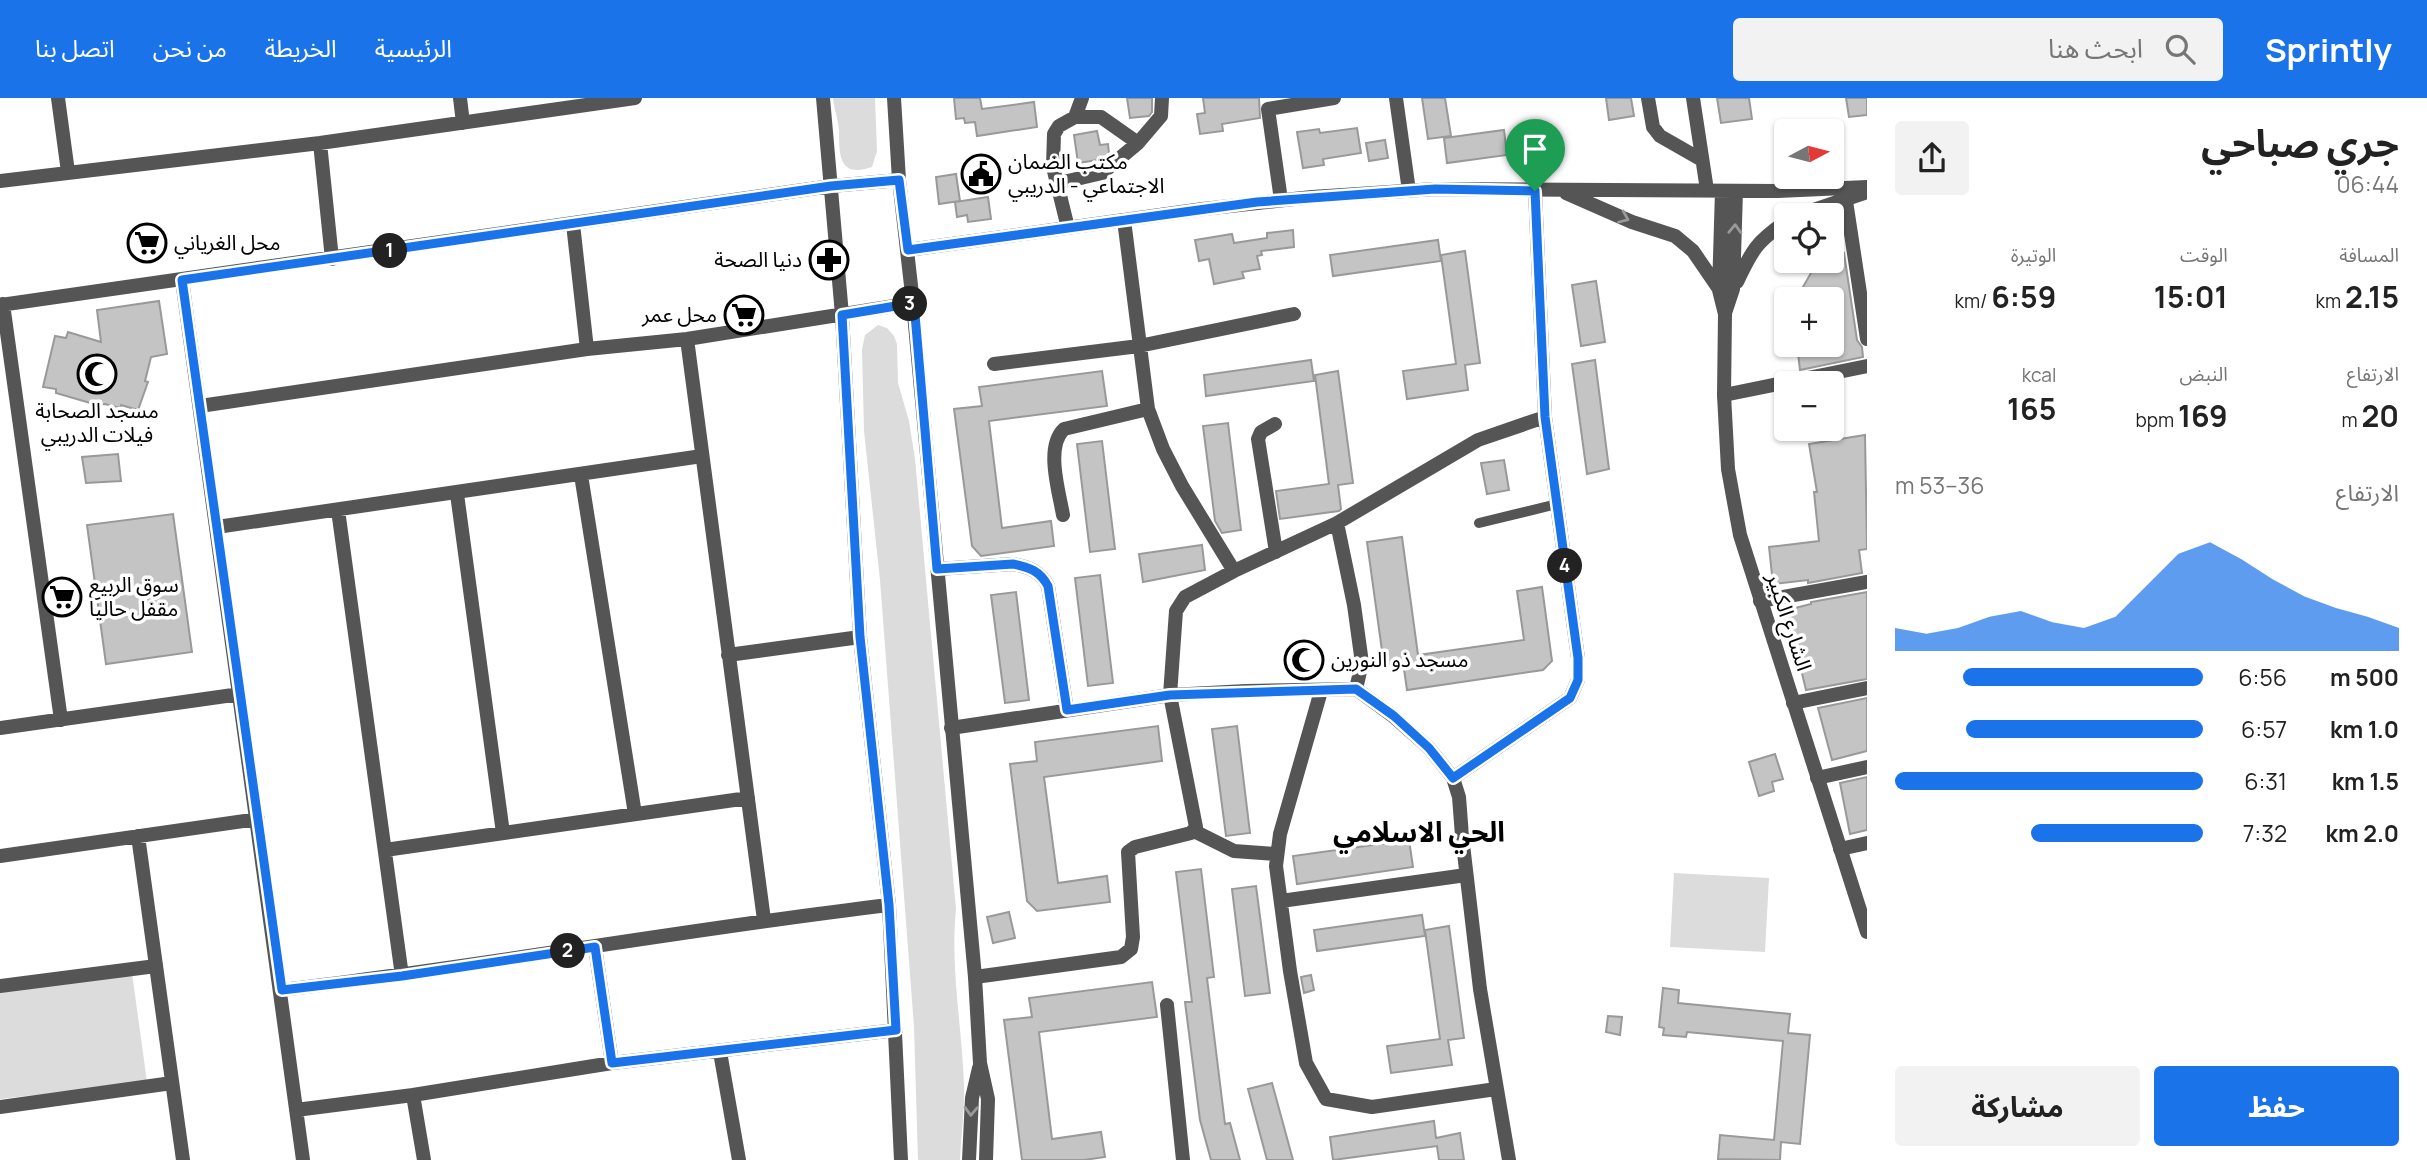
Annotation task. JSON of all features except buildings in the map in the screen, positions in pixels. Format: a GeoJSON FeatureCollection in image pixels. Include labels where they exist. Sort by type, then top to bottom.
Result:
{"type":"FeatureCollection","features":[{"type":"Feature","properties":{"kind":"street"},"geometry":{"type":"LineString","coordinates":[[58,98],[68,172]]}},
{"type":"Feature","properties":{"kind":"street"},"geometry":{"type":"LineString","coordinates":[[460,98],[463,123]]}},
{"type":"Feature","properties":{"kind":"street"},"geometry":{"type":"LineString","coordinates":[[0,181],[320,143],[463,123],[587,101],[635,98]]}},
{"type":"Feature","properties":{"kind":"street"},"geometry":{"type":"LineString","coordinates":[[823,98],[842,315],[860,637],[889,905],[901,1160]]}},
{"type":"Feature","properties":{"kind":"street"},"geometry":{"type":"LineString","coordinates":[[894,98],[899,180],[914,303],[975,978],[980,1063],[988,1099],[986,1160]]}},
{"type":"Feature","properties":{"kind":"street"},"geometry":{"type":"LineString","coordinates":[[1075,117],[1082,98]]}},
{"type":"Feature","properties":{"kind":"street"},"geometry":{"type":"LineString","coordinates":[[1055,184],[1102,173],[1138,143],[1161,116],[1162,98]]}},
{"type":"Feature","properties":{"kind":"street"},"geometry":{"type":"LineString","coordinates":[[1281,200],[1267,103],[1334,98]]}},
{"type":"Feature","properties":{"kind":"street"},"geometry":{"type":"LineString","coordinates":[[1396,98],[1409,191]]}},
{"type":"Feature","properties":{"kind":"street"},"geometry":{"type":"LineString","coordinates":[[1648,98],[1653,127],[1661,135],[1702,160]]}},
{"type":"Feature","properties":{"kind":"street","name":"الشارع الكبير"},"geometry":{"type":"LineString","coordinates":[[1693,98],[1702,160],[1722,191],[1726,290],[1724,395],[1731,482],[1740,535],[1867,932]]}},
{"type":"Feature","properties":{"kind":"street"},"geometry":{"type":"LineString","coordinates":[[1068,228],[1055,184],[1053,167],[1054,134],[1059,126],[1075,117],[1101,117],[1138,143]]}},
{"type":"Feature","properties":{"kind":"street"},"geometry":{"type":"LineString","coordinates":[[320,143],[332,259]]}},
{"type":"Feature","properties":{"kind":"street"},"geometry":{"type":"LineString","coordinates":[[61,720],[1,305],[831,186],[899,180]]}},
{"type":"Feature","properties":{"kind":"street"},"geometry":{"type":"LineString","coordinates":[[908,250],[1281,200],[1435,189],[1867,189]]}},
{"type":"Feature","properties":{"kind":"street"},"geometry":{"type":"LineString","coordinates":[[1839,203],[1867,189]]}},
{"type":"Feature","properties":{"kind":"street"},"geometry":{"type":"LineString","coordinates":[[1453,778],[1570,698],[1578,680],[1578,658],[1545,417],[1535,191]]}},
{"type":"Feature","properties":{"kind":"street"},"geometry":{"type":"LineString","coordinates":[[1562,191],[1632,222],[1675,236],[1693,251],[1726,290],[1753,249],[1774,230]]}},
{"type":"Feature","properties":{"kind":"street"},"geometry":{"type":"LineString","coordinates":[[1846,201],[1867,339]]}},
{"type":"Feature","properties":{"kind":"street"},"geometry":{"type":"LineString","coordinates":[[1124,220],[1148,409],[1169,462],[1234,571]]}},
{"type":"Feature","properties":{"kind":"street"},"geometry":{"type":"LineString","coordinates":[[573,224],[587,349]]}},
{"type":"Feature","properties":{"kind":"street"},"geometry":{"type":"LineString","coordinates":[[182,280],[282,990],[303,1160]]}},
{"type":"Feature","properties":{"kind":"street"},"geometry":{"type":"LineString","coordinates":[[200,406],[587,349],[687,339],[914,303]]}},
{"type":"Feature","properties":{"kind":"street"},"geometry":{"type":"LineString","coordinates":[[994,364],[1139,346],[1294,314]]}},
{"type":"Feature","properties":{"kind":"street"},"geometry":{"type":"LineString","coordinates":[[687,339],[764,920]]}},
{"type":"Feature","properties":{"kind":"street"},"geometry":{"type":"LineString","coordinates":[[1724,395],[1867,366]]}},
{"type":"Feature","properties":{"kind":"street"},"geometry":{"type":"LineString","coordinates":[[1063,515],[1054,458],[1058,435],[1065,429],[1148,409]]}},
{"type":"Feature","properties":{"kind":"street"},"geometry":{"type":"LineString","coordinates":[[1194,831],[1196,823],[1170,695],[1176,611],[1185,597],[1337,523],[1478,440],[1545,417]]}},
{"type":"Feature","properties":{"kind":"street"},"geometry":{"type":"LineString","coordinates":[[1275,424],[1261,432],[1258,439],[1276,552]]}},
{"type":"Feature","properties":{"kind":"street"},"geometry":{"type":"LineString","coordinates":[[217,527],[457,494],[702,456]]}},
{"type":"Feature","properties":{"kind":"street"},"geometry":{"type":"LineString","coordinates":[[580,475],[635,814]]}},
{"type":"Feature","properties":{"kind":"street"},"geometry":{"type":"LineString","coordinates":[[457,494],[503,833]]}},
{"type":"Feature","properties":{"kind":"street"},"geometry":{"type":"LineString","coordinates":[[338,510],[402,976]]}},
{"type":"Feature","properties":{"kind":"street"},"geometry":{"type":"LineString","coordinates":[[1337,523],[1354,605],[1362,663],[1356,689]]}},
{"type":"Feature","properties":{"kind":"street"},"geometry":{"type":"LineString","coordinates":[[937,569],[1013,564],[1025,566],[1043,577],[1048,586],[1067,710]]}},
{"type":"Feature","properties":{"kind":"street"},"geometry":{"type":"LineString","coordinates":[[1760,601],[1867,582]]}},
{"type":"Feature","properties":{"kind":"street"},"geometry":{"type":"LineString","coordinates":[[728,655],[860,637]]}},
{"type":"Feature","properties":{"kind":"street"},"geometry":{"type":"LineString","coordinates":[[1793,703],[1867,688]]}},
{"type":"Feature","properties":{"kind":"street"},"geometry":{"type":"LineString","coordinates":[[951,728],[1170,695],[1356,689],[1394,716],[1429,748],[1453,778],[1459,797],[1480,989],[1509,1160]]}},
{"type":"Feature","properties":{"kind":"street"},"geometry":{"type":"LineString","coordinates":[[1321,691],[1276,855],[1290,971],[1306,1063],[1326,1099],[1373,1107],[1496,1089]]}},
{"type":"Feature","properties":{"kind":"street"},"geometry":{"type":"LineString","coordinates":[[0,729],[240,694]]}},
{"type":"Feature","properties":{"kind":"street"},"geometry":{"type":"LineString","coordinates":[[1817,778],[1867,766]]}},
{"type":"Feature","properties":{"kind":"street"},"geometry":{"type":"LineString","coordinates":[[385,850],[748,798]]}},
{"type":"Feature","properties":{"kind":"street"},"geometry":{"type":"LineString","coordinates":[[0,856],[258,819]]}},
{"type":"Feature","properties":{"kind":"street"},"geometry":{"type":"LineString","coordinates":[[975,978],[1121,957],[1131,949],[1133,937],[1128,852],[1135,847],[1194,831],[1234,851],[1276,855]]}},
{"type":"Feature","properties":{"kind":"street"},"geometry":{"type":"LineString","coordinates":[[138,836],[183,1160]]}},
{"type":"Feature","properties":{"kind":"street"},"geometry":{"type":"LineString","coordinates":[[1840,849],[1867,843]]}},
{"type":"Feature","properties":{"kind":"street"},"geometry":{"type":"LineString","coordinates":[[1281,901],[1466,876]]}},
{"type":"Feature","properties":{"kind":"street"},"geometry":{"type":"LineString","coordinates":[[282,990],[402,976],[764,920],[889,905]]}},
{"type":"Feature","properties":{"kind":"street"},"geometry":{"type":"LineString","coordinates":[[595,947],[612,1063]]}},
{"type":"Feature","properties":{"kind":"street"},"geometry":{"type":"LineString","coordinates":[[0,986],[156,966]]}},
{"type":"Feature","properties":{"kind":"street"},"geometry":{"type":"LineString","coordinates":[[1167,1005],[1180,1160]]}},
{"type":"Feature","properties":{"kind":"street"},"geometry":{"type":"LineString","coordinates":[[296,1110],[413,1095],[612,1063],[896,1030]]}},
{"type":"Feature","properties":{"kind":"street"},"geometry":{"type":"LineString","coordinates":[[720,1052],[739,1160]]}},
{"type":"Feature","properties":{"kind":"street"},"geometry":{"type":"LineString","coordinates":[[969,1160],[972,1098],[980,1063]]}},
{"type":"Feature","properties":{"kind":"street"},"geometry":{"type":"LineString","coordinates":[[0,1107],[172,1083]]}},
{"type":"Feature","properties":{"kind":"street"},"geometry":{"type":"LineString","coordinates":[[413,1095],[424,1160]]}},
{"type":"Feature","properties":{"kind":"street"},"geometry":{"type":"LineString","coordinates":[[987,1135],[993,1160]]}},
{"type":"Feature","properties":{"kind":"lane"},"geometry":{"type":"LineString","coordinates":[[1479,523],[1557,504]]}},
{"type":"Feature","properties":{"kind":"shaded area"},"geometry":{"type":"Polygon","coordinates":[[[833,98],[875,98],[877,151],[872,167],[853,170],[844,163],[833,98]]]}},
{"type":"Feature","properties":{"kind":"shaded area"},"geometry":{"type":"Polygon","coordinates":[[[878,325],[887,328],[897,344],[898,383],[909,421],[915,459],[956,909],[955,975],[964,1094],[960,1160],[918,1160],[914,1027],[880,580],[864,431],[862,349],[865,335],[878,325]]]}},
{"type":"Feature","properties":{"kind":"shaded area"},"geometry":{"type":"Polygon","coordinates":[[[1674,873],[1769,878],[1765,952],[1670,947],[1674,873]]]}},
{"type":"Feature","properties":{"kind":"shaded area"},"geometry":{"type":"Polygon","coordinates":[[[132,973],[147,1082],[0,1099],[0,992],[132,973]]]}},
{"type":"Feature","properties":{"kind":"place","name":"مكتب الضمان الاجتماعي - الدريبي"},"geometry":{"type":"Point","coordinates":[981,174]}},
{"type":"Feature","properties":{"kind":"place","name":"محل الغرياني"},"geometry":{"type":"Point","coordinates":[147,243]}},
{"type":"Feature","properties":{"kind":"place","name":"دنيا الصحة"},"geometry":{"type":"Point","coordinates":[829,260]}},
{"type":"Feature","properties":{"kind":"place","name":"محل عمر"},"geometry":{"type":"Point","coordinates":[744,315]}},
{"type":"Feature","properties":{"kind":"place","name":"مسجد الصحابة فيلات الدريبي"},"geometry":{"type":"Point","coordinates":[97,374]}},
{"type":"Feature","properties":{"kind":"place","name":"سوق الربيع مقفل حاليا"},"geometry":{"type":"Point","coordinates":[62,597]}},
{"type":"Feature","properties":{"kind":"place","name":"مسجد ذو النورين"},"geometry":{"type":"Point","coordinates":[1304,660]}},
{"type":"Feature","properties":{"kind":"district","name":"الحي الاسلامي"},"geometry":{"type":"Point","coordinates":[1419,832]}},
{"type":"Feature","properties":{"kind":"route"},"geometry":{"type":"LineString","coordinates":[[899,180],[908,250],[1257,202],[1435,189],[1535,191],[1545,417],[1578,658],[1578,680],[1570,698],[1453,778],[1429,748],[1394,716],[1356,689],[1170,695],[1067,710],[1048,586],[1043,577],[1025,566],[1013,564],[937,569],[914,303],[842,315],[860,637],[889,905],[896,1030],[612,1063],[595,947],[402,976],[282,990],[182,280],[831,186],[899,180]]}}]}
